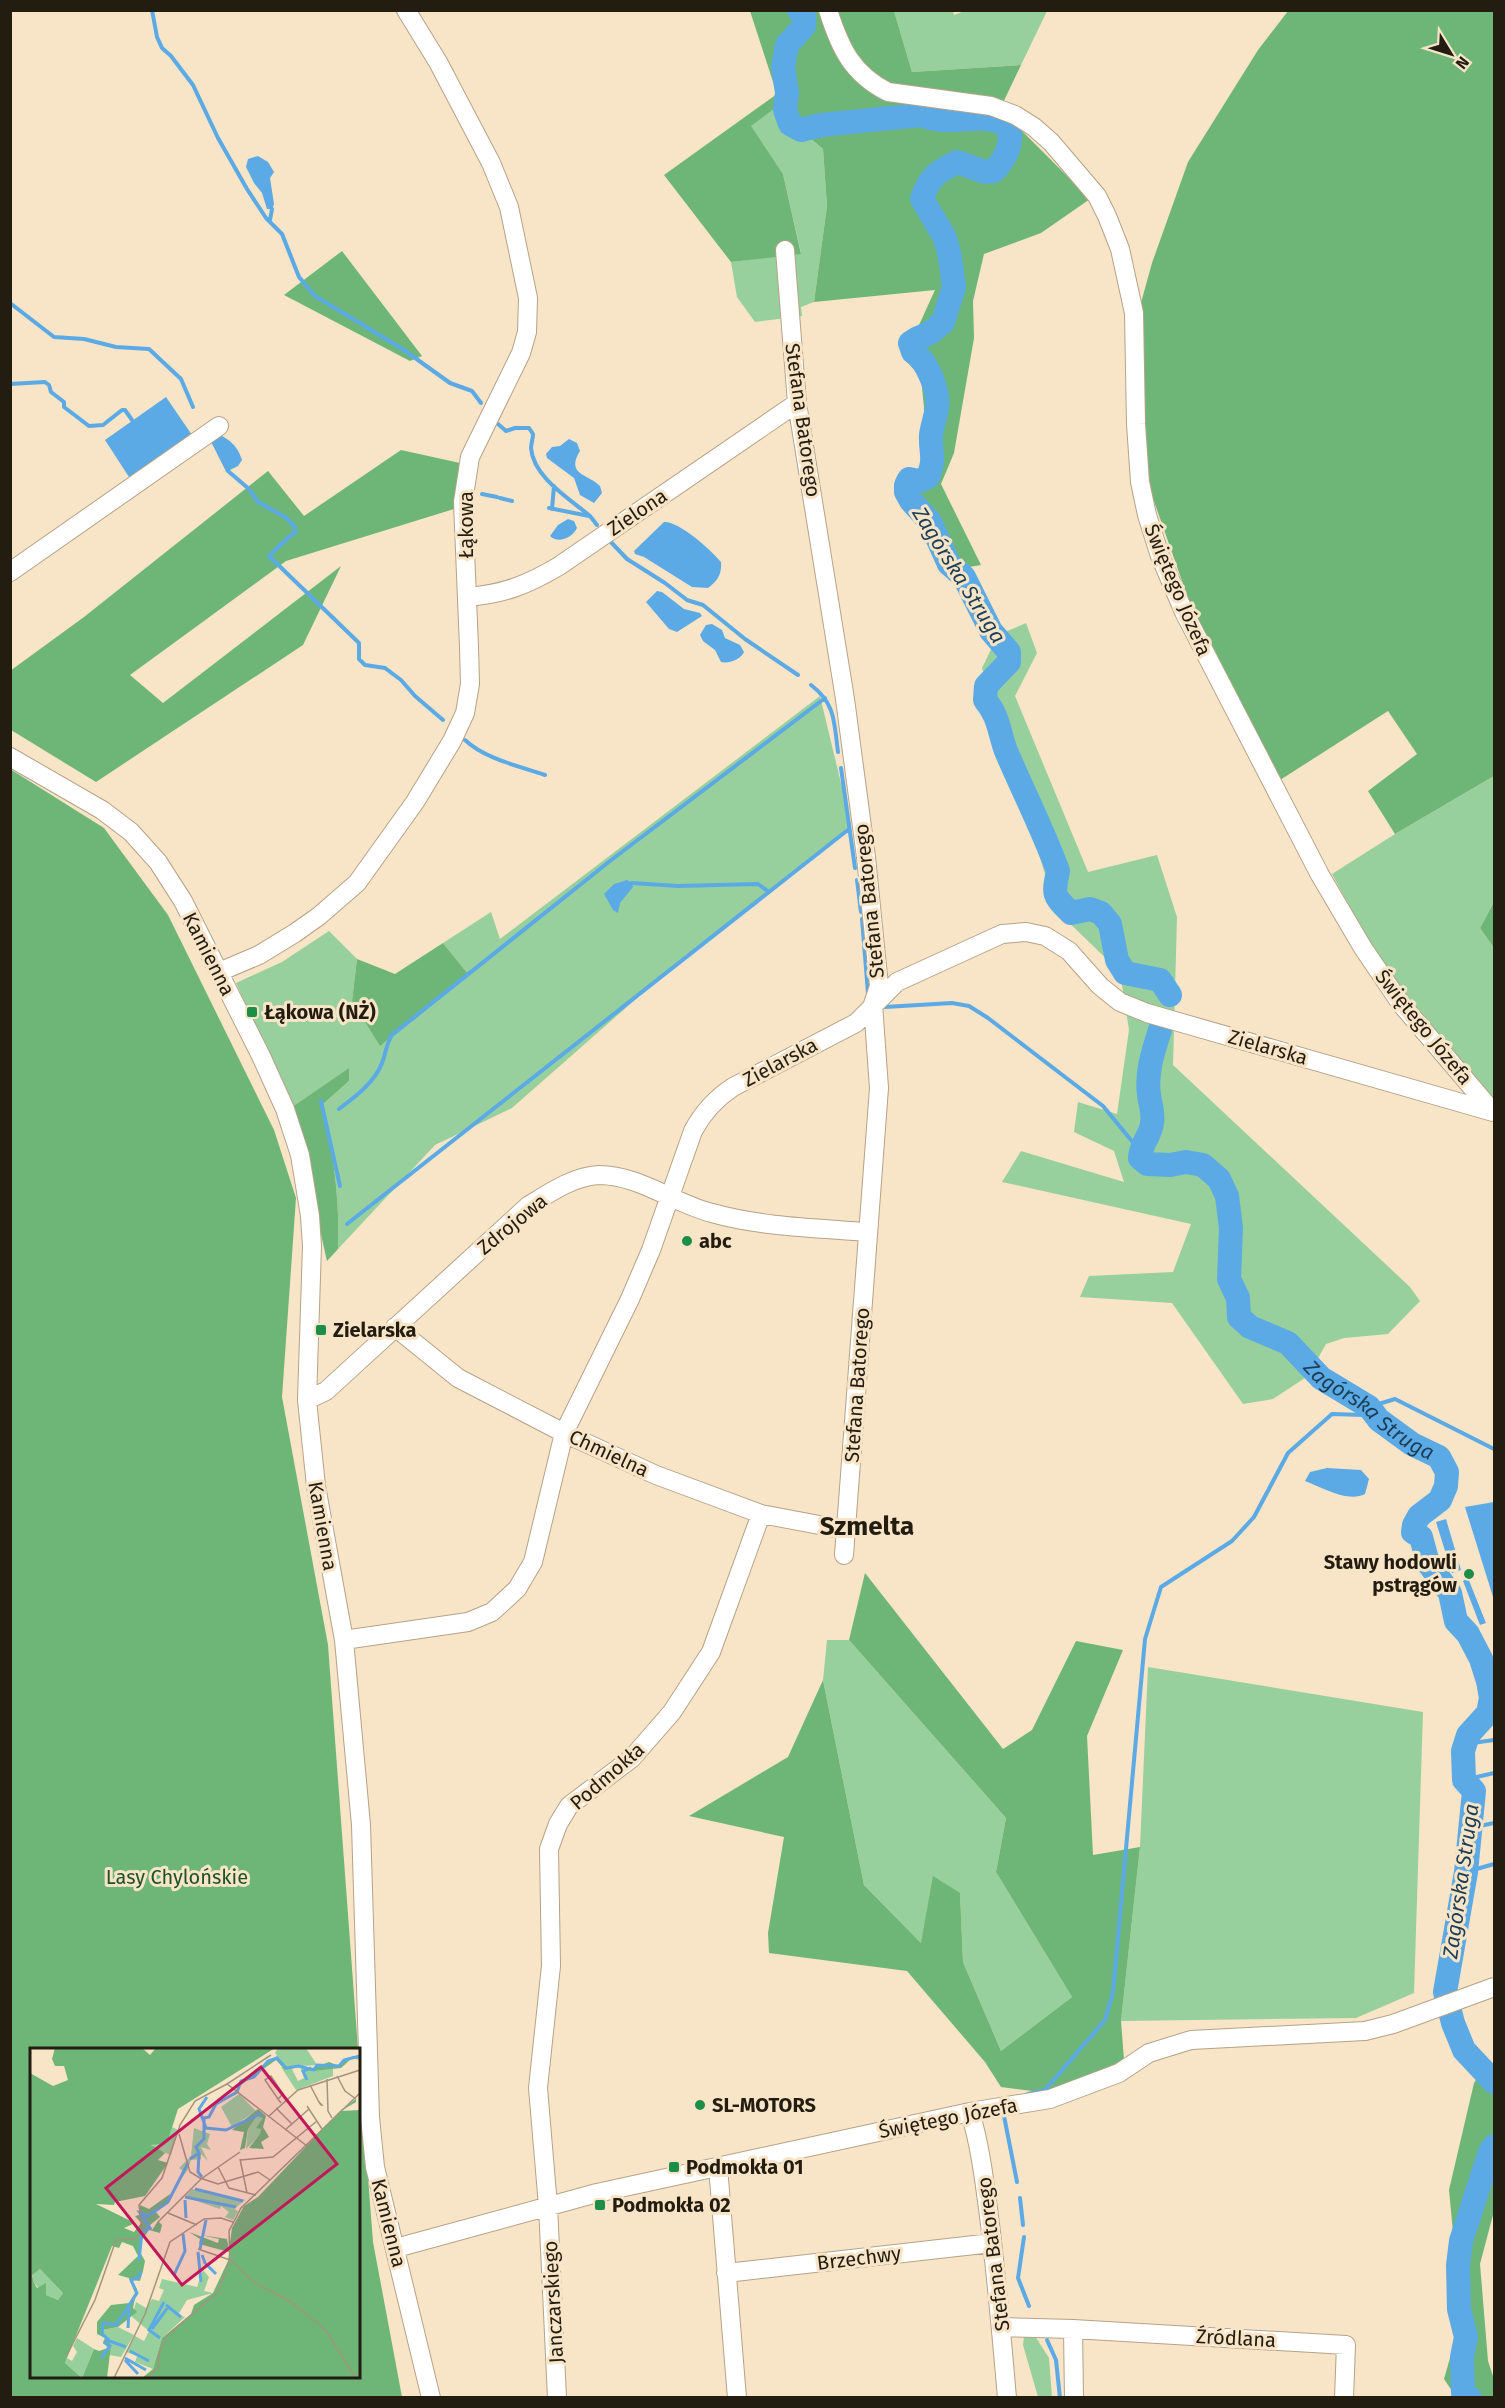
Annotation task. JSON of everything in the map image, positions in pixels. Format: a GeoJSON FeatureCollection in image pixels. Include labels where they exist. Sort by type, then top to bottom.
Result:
{"type":"FeatureCollection","features":[{"type":"Feature","properties":{"kind":"street","name":"Łąkowa"},"geometry":{"type":"LineString","coordinates":[[219,972],[259,955],[319,916],[357,883],[416,802],[452,741],[465,713],[470,684],[464,502],[470,457],[520,353],[527,332],[528,298],[509,207],[491,163],[438,62],[406,10]]}},
{"type":"Feature","properties":{"kind":"street","name":"Świętego Józefa"},"geometry":{"type":"LineString","coordinates":[[828,10],[834,30],[849,61],[873,84],[888,92],[981,105],[1015,115],[1034,127],[1051,142],[1097,196],[1120,249],[1134,313],[1136,424],[1140,482],[1147,515],[1160,556],[1184,612],[1320,875],[1363,948],[1401,1004],[1494,1112]]}},
{"type":"Feature","properties":{"kind":"street","name":"Stefana Batorego"},"geometry":{"type":"LineString","coordinates":[[785,250],[797,403],[832,609],[866,857],[879,986],[873,1004],[879,1088],[843,1556]]}},
{"type":"Feature","properties":{"kind":"street","name":"Zielona"},"geometry":{"type":"LineString","coordinates":[[467,597],[495,595],[530,584],[569,560],[797,403]]}},
{"type":"Feature","properties":{"kind":"street"},"geometry":{"type":"LineString","coordinates":[[10,572],[219,426]]}},
{"type":"Feature","properties":{"kind":"street","name":"Kamienna"},"geometry":{"type":"LineString","coordinates":[[10,758],[102,810],[131,832],[158,862],[183,901],[285,1109],[305,1178],[312,1246],[307,1400],[316,1486],[344,1640],[362,1825],[370,2117],[375,2167],[431,2397]]}},
{"type":"Feature","properties":{"kind":"street","name":"Zielarska"},"geometry":{"type":"LineString","coordinates":[[344,1640],[468,1622],[492,1612],[516,1589],[533,1562],[564,1432],[630,1299],[693,1131],[702,1113],[718,1097],[733,1087],[856,1023],[897,982],[1002,934],[1026,932],[1045,936],[1068,951],[1100,986],[1120,1002],[1147,1013],[1494,1112]]}},
{"type":"Feature","properties":{"kind":"street","name":"Zdrojowa"},"geometry":{"type":"LineString","coordinates":[[307,1400],[326,1391],[528,1206],[579,1179],[599,1175],[626,1179],[711,1213],[758,1222],[867,1232]]}},
{"type":"Feature","properties":{"kind":"street","name":"Chmielna"},"geometry":{"type":"LineString","coordinates":[[395,1327],[458,1378],[564,1432],[656,1475],[761,1514],[846,1530]]}},
{"type":"Feature","properties":{"kind":"street","name":"Podmokła"},"geometry":{"type":"LineString","coordinates":[[548,2206],[537,2088],[551,1966],[549,1849],[558,1824],[569,1806],[632,1758],[672,1712],[711,1652],[761,1514]]}},
{"type":"Feature","properties":{"kind":"street","name":"Świętego Józefa"},"geometry":{"type":"LineString","coordinates":[[396,2248],[548,2206],[718,2167],[970,2112],[1050,2098],[1119,2073],[1149,2053],[1191,2040],[1365,2031],[1431,2011],[1494,1987]]}},
{"type":"Feature","properties":{"kind":"street","name":"Stefana Batorego"},"geometry":{"type":"LineString","coordinates":[[970,2112],[977,2133],[992,2243],[1002,2327],[1007,2397]]}},
{"type":"Feature","properties":{"kind":"street"},"geometry":{"type":"LineString","coordinates":[[718,2167],[737,2397]]}},
{"type":"Feature","properties":{"kind":"street","name":"Janczarskiego"},"geometry":{"type":"LineString","coordinates":[[548,2206],[557,2397]]}},
{"type":"Feature","properties":{"kind":"street","name":"Brzechwy"},"geometry":{"type":"LineString","coordinates":[[726,2273],[992,2243]]}},
{"type":"Feature","properties":{"kind":"street","name":"Źródlana"},"geometry":{"type":"LineString","coordinates":[[1002,2327],[1073,2328],[1346,2345],[1344,2397]]}},
{"type":"Feature","properties":{"kind":"street"},"geometry":{"type":"LineString","coordinates":[[1073,2328],[1074,2397]]}},
{"type":"Feature","properties":{"kind":"green space"},"geometry":{"type":"Polygon","coordinates":[[[967,10],[1047,11],[1021,65],[912,72],[894,11],[953,11],[954,15],[967,10]]]}},
{"type":"Feature","properties":{"kind":"green space"},"geometry":{"type":"Polygon","coordinates":[[[750,11],[894,11],[912,72],[1021,65],[1000,109],[1090,199],[1041,233],[984,254],[973,301],[974,338],[954,453],[941,484],[981,565],[969,567],[934,542],[912,490],[926,459],[924,408],[921,377],[908,363],[903,339],[919,325],[935,290],[814,302],[827,206],[823,149],[810,138],[798,135],[786,125],[785,117],[775,108],[751,126],[783,174],[801,254],[731,262],[664,175],[777,94],[750,11]]]}},
{"type":"Feature","properties":{"kind":"green space"},"geometry":{"type":"Polygon","coordinates":[[[1288,11],[1494,11],[1494,776],[1395,834],[1368,791],[1417,754],[1388,711],[1280,780],[1189,601],[1148,484],[1139,310],[1152,263],[1188,162],[1258,50],[1288,11]]]}},
{"type":"Feature","properties":{"kind":"green space"},"geometry":{"type":"Polygon","coordinates":[[[774,108],[785,117],[798,135],[810,138],[823,149],[827,206],[814,302],[801,307],[802,316],[755,322],[737,297],[731,262],[801,253],[783,174],[750,126],[774,108]]]}},
{"type":"Feature","properties":{"kind":"green space"},"geometry":{"type":"Polygon","coordinates":[[[342,251],[422,356],[410,361],[284,295],[342,251]]]}},
{"type":"Feature","properties":{"kind":"green space"},"geometry":{"type":"Polygon","coordinates":[[[401,450],[460,463],[454,509],[286,561],[130,675],[163,703],[341,566],[303,645],[96,782],[11,730],[10,671],[84,617],[268,471],[304,516],[401,450]]]}},
{"type":"Feature","properties":{"kind":"green space"},"geometry":{"type":"Polygon","coordinates":[[[1026,623],[1037,653],[1015,696],[1088,872],[1157,855],[1177,917],[1173,1065],[1410,1287],[1420,1301],[1388,1334],[1344,1338],[1326,1344],[1308,1376],[1273,1399],[1243,1404],[1172,1303],[1080,1297],[1089,1276],[1173,1272],[1191,1224],[1002,1182],[1021,1151],[1124,1182],[1114,1151],[1074,1132],[1078,1102],[1117,1114],[1129,1030],[1120,972],[1056,910],[982,668],[998,635],[1026,623]]]}},
{"type":"Feature","properties":{"kind":"green space"},"geometry":{"type":"Polygon","coordinates":[[[820,696],[851,825],[770,892],[686,955],[512,1108],[435,1145],[338,1249],[335,1176],[323,1104],[349,1081],[348,1069],[292,1107],[236,983],[282,962],[329,931],[357,959],[352,1001],[380,1045],[468,974],[443,943],[491,912],[500,939],[820,696]]]}},
{"type":"Feature","properties":{"kind":"green space","name":"Lasy Chylońskie"},"geometry":{"type":"Polygon","coordinates":[[[10,769],[104,828],[168,915],[274,1130],[296,1198],[282,1397],[328,1645],[358,2048],[30,2048],[30,2378],[360,2378],[360,2074],[373,2242],[402,2397],[11,2397],[10,769]]]}},
{"type":"Feature","properties":{"kind":"green space"},"geometry":{"type":"Polygon","coordinates":[[[1494,776],[1494,902],[1480,928],[1494,948],[1494,1101],[1409,1003],[1367,939],[1332,874],[1494,776]]]}},
{"type":"Feature","properties":{"kind":"green space"},"geometry":{"type":"Polygon","coordinates":[[[1494,902],[1494,948],[1480,928],[1494,902]]]}},
{"type":"Feature","properties":{"kind":"green space"},"geometry":{"type":"Polygon","coordinates":[[[443,943],[468,974],[380,1046],[352,1001],[357,959],[395,974],[443,943]]]}},
{"type":"Feature","properties":{"kind":"green space"},"geometry":{"type":"Polygon","coordinates":[[[349,1068],[349,1081],[323,1104],[333,1158],[338,1212],[338,1249],[327,1261],[292,1107],[349,1068]]]}},
{"type":"Feature","properties":{"kind":"green space"},"geometry":{"type":"Polygon","coordinates":[[[865,1573],[1003,1749],[1032,1730],[1076,1641],[1123,1650],[1087,1736],[1093,1855],[1140,1847],[1121,2021],[1124,2060],[1049,2093],[1001,2087],[985,2062],[907,1971],[769,1953],[768,1933],[784,1837],[689,1816],[788,1757],[823,1680],[864,1885],[921,1943],[933,1876],[960,1893],[963,1962],[1001,2051],[1072,1997],[996,1872],[1006,1818],[849,1640],[865,1573]]]}},
{"type":"Feature","properties":{"kind":"green space"},"geometry":{"type":"Polygon","coordinates":[[[827,1640],[849,1640],[1006,1818],[996,1872],[1072,1997],[1001,2051],[963,1962],[960,1893],[921,1943],[864,1885],[823,1680],[827,1640]]]}},
{"type":"Feature","properties":{"kind":"green space"},"geometry":{"type":"Polygon","coordinates":[[[1148,1667],[1423,1712],[1414,1993],[1356,2018],[1121,2021],[1140,1847],[1148,1667]]]}},
{"type":"Feature","properties":{"kind":"green space"},"geometry":{"type":"Polygon","coordinates":[[[1479,2075],[1494,2087],[1494,2211],[1480,2264],[1488,2361],[1494,2379],[1494,2397],[1456,2397],[1444,2379],[1456,2337],[1450,2287],[1457,2274],[1449,2190],[1474,2083],[1479,2075]]]}},
{"type":"Feature","properties":{"kind":"green space"},"geometry":{"type":"Polygon","coordinates":[[[1024,2336],[1035,2336],[1049,2358],[1052,2397],[1038,2397],[1023,2345],[1024,2336]]]}},
{"type":"Feature","properties":{"kind":"water"},"geometry":{"type":"Polygon","coordinates":[[[258,156],[268,162],[274,172],[270,178],[274,204],[272,209],[267,209],[262,193],[246,167],[248,159],[258,156]]]}},
{"type":"Feature","properties":{"kind":"water"},"geometry":{"type":"Polygon","coordinates":[[[166,397],[192,435],[129,477],[105,440],[166,397]]]}},
{"type":"Feature","properties":{"kind":"water"},"geometry":{"type":"Polygon","coordinates":[[[217,433],[233,444],[242,460],[238,466],[228,471],[211,438],[217,433]]]}},
{"type":"Feature","properties":{"kind":"water"},"geometry":{"type":"Polygon","coordinates":[[[569,439],[577,443],[580,451],[575,465],[577,469],[600,486],[602,493],[594,503],[580,495],[574,478],[547,458],[546,454],[552,447],[560,446],[569,439]]]}},
{"type":"Feature","properties":{"kind":"water"},"geometry":{"type":"Polygon","coordinates":[[[568,519],[574,521],[577,528],[572,535],[561,540],[550,536],[558,525],[568,519]]]}},
{"type":"Feature","properties":{"kind":"water"},"geometry":{"type":"Polygon","coordinates":[[[664,522],[686,531],[721,562],[718,577],[708,588],[692,587],[644,557],[635,554],[634,551],[664,522]]]}},
{"type":"Feature","properties":{"kind":"water"},"geometry":{"type":"Polygon","coordinates":[[[657,591],[662,592],[684,609],[700,613],[702,616],[677,632],[669,629],[646,602],[657,591]]]}},
{"type":"Feature","properties":{"kind":"water"},"geometry":{"type":"Polygon","coordinates":[[[712,624],[722,630],[725,638],[740,645],[744,652],[738,659],[721,662],[715,650],[703,641],[700,635],[706,625],[712,624]]]}},
{"type":"Feature","properties":{"kind":"water"},"geometry":{"type":"Polygon","coordinates":[[[627,880],[632,883],[633,887],[620,903],[618,913],[613,910],[604,894],[614,884],[627,880]]]}},
{"type":"Feature","properties":{"kind":"water"},"geometry":{"type":"Polygon","coordinates":[[[1327,1468],[1361,1470],[1369,1479],[1365,1494],[1351,1497],[1305,1481],[1310,1472],[1327,1468]]]}},
{"type":"Feature","properties":{"kind":"water"},"geometry":{"type":"Polygon","coordinates":[[[1494,1502],[1494,1600],[1465,1507],[1494,1502]]]}},
{"type":"Feature","properties":{"kind":"water"},"geometry":{"type":"Polygon","coordinates":[[[1446,1519],[1461,1570],[1452,1573],[1436,1522],[1446,1519]]]}},
{"type":"Feature","properties":{"kind":"water"},"geometry":{"type":"Polygon","coordinates":[[[1468,1578],[1486,1623],[1480,1625],[1463,1581],[1468,1578]]]}},
{"type":"Feature","properties":{"kind":"waterway"},"geometry":{"type":"LineString","coordinates":[[152,10],[157,37],[162,48],[193,85],[218,138],[247,189],[266,218],[282,234],[299,277],[315,296],[404,350],[450,383],[472,391],[481,403]]}},
{"type":"Feature","properties":{"kind":"waterway","name":"Zagórska Struga"},"geometry":{"type":"LineString","coordinates":[[799,10],[804,16],[804,26],[787,45],[783,67],[787,93],[785,110],[790,124],[801,130],[821,125],[921,115],[941,120],[991,120],[1001,123],[1010,132],[1007,153],[994,171],[985,172],[957,162],[935,176],[922,199],[945,238],[954,287],[943,322],[930,333],[910,343],[913,352],[923,362],[931,376],[937,407],[931,435],[932,459],[928,477],[919,481],[909,479],[906,492],[930,522],[949,564],[964,577],[991,631],[1009,652],[1009,662],[986,686],[985,700],[996,718],[1006,751],[1058,871],[1056,895],[1071,913],[1090,909],[1101,913],[1110,924],[1117,960],[1125,973],[1160,980],[1170,995]]}},
{"type":"Feature","properties":{"kind":"waterway","name":"Zagórska Struga"},"geometry":{"type":"LineString","coordinates":[[804,16],[807,10]]}},
{"type":"Feature","properties":{"kind":"waterway"},"geometry":{"type":"LineString","coordinates":[[270,220],[272,209]]}},
{"type":"Feature","properties":{"kind":"waterway"},"geometry":{"type":"LineString","coordinates":[[10,303],[54,337],[84,339],[116,347],[149,349],[181,379],[193,407]]}},
{"type":"Feature","properties":{"kind":"waterway"},"geometry":{"type":"LineString","coordinates":[[10,384],[45,382],[49,385],[51,392],[64,402],[64,407],[89,426],[103,425],[122,410],[125,410],[132,420]]}},
{"type":"Feature","properties":{"kind":"waterway"},"geometry":{"type":"LineString","coordinates":[[498,424],[506,431],[515,428],[529,428],[533,434],[531,448],[533,459],[545,478],[590,516],[597,525]]}},
{"type":"Feature","properties":{"kind":"waterway"},"geometry":{"type":"LineString","coordinates":[[212,439],[228,471],[249,489],[258,502],[285,517],[295,527],[295,533],[269,556],[359,643],[359,659],[365,665],[385,668],[443,720]]}},
{"type":"Feature","properties":{"kind":"waterway"},"geometry":{"type":"LineString","coordinates":[[552,509],[554,486]]}},
{"type":"Feature","properties":{"kind":"waterway"},"geometry":{"type":"LineString","coordinates":[[482,494],[497,497]]}},
{"type":"Feature","properties":{"kind":"waterway"},"geometry":{"type":"LineString","coordinates":[[500,498],[512,501]]}},
{"type":"Feature","properties":{"kind":"waterway"},"geometry":{"type":"LineString","coordinates":[[549,508],[589,516]]}},
{"type":"Feature","properties":{"kind":"waterway"},"geometry":{"type":"LineString","coordinates":[[609,540],[627,559],[687,600],[703,605],[745,639],[798,675]]}},
{"type":"Feature","properties":{"kind":"waterway"},"geometry":{"type":"LineString","coordinates":[[811,685],[825,699],[829,707],[838,752]]}},
{"type":"Feature","properties":{"kind":"waterway"},"geometry":{"type":"LineString","coordinates":[[339,1109],[375,1077],[392,1035],[610,861],[825,698]]}},
{"type":"Feature","properties":{"kind":"waterway"},"geometry":{"type":"LineString","coordinates":[[465,740],[492,757],[545,775]]}},
{"type":"Feature","properties":{"kind":"waterway"},"geometry":{"type":"LineString","coordinates":[[841,768],[855,868]]}},
{"type":"Feature","properties":{"kind":"waterway"},"geometry":{"type":"LineString","coordinates":[[347,1224],[849,829]]}},
{"type":"Feature","properties":{"kind":"waterway"},"geometry":{"type":"LineString","coordinates":[[857,880],[861,912]]}},
{"type":"Feature","properties":{"kind":"waterway"},"geometry":{"type":"LineString","coordinates":[[632,883],[678,886],[758,884],[769,892]]}},
{"type":"Feature","properties":{"kind":"waterway"},"geometry":{"type":"LineString","coordinates":[[862,919],[868,993]]}},
{"type":"Feature","properties":{"kind":"waterway"},"geometry":{"type":"LineString","coordinates":[[885,1007],[952,1003],[969,1006],[1103,1106],[1140,1151]]}},
{"type":"Feature","properties":{"kind":"waterway","name":"Zagórska Struga"},"geometry":{"type":"LineString","coordinates":[[1160,1030],[1148,1078],[1152,1123],[1140,1158],[1147,1164],[1170,1165],[1186,1162],[1203,1165],[1219,1179],[1227,1196],[1231,1228],[1229,1279],[1238,1298],[1239,1317],[1250,1327],[1288,1343],[1321,1378],[1369,1407],[1379,1420],[1412,1444],[1439,1457],[1447,1472],[1446,1486],[1440,1500],[1419,1516],[1413,1532],[1421,1537],[1428,1563],[1450,1593],[1456,1621],[1468,1634],[1481,1659],[1491,1698],[1488,1713],[1468,1735],[1463,1751],[1464,1780],[1474,1791],[1466,1872],[1445,1992],[1453,2023],[1464,2050],[1494,2082]]}},
{"type":"Feature","properties":{"kind":"waterway"},"geometry":{"type":"LineString","coordinates":[[321,1101],[340,1186]]}},
{"type":"Feature","properties":{"kind":"waterway"},"geometry":{"type":"LineString","coordinates":[[1028,2094],[1045,2090],[1105,2020],[1113,1992],[1145,1639],[1161,1587],[1232,1541],[1254,1517],[1288,1453],[1332,1414],[1363,1415],[1369,1407],[1395,1399],[1494,1449]]}},
{"type":"Feature","properties":{"kind":"waterway"},"geometry":{"type":"LineString","coordinates":[[1483,1664],[1494,1659]]}},
{"type":"Feature","properties":{"kind":"waterway","name":"Zagórska Struga"},"geometry":{"type":"LineString","coordinates":[[1490,1692],[1494,1691]]}},
{"type":"Feature","properties":{"kind":"waterway"},"geometry":{"type":"LineString","coordinates":[[1465,1744],[1494,1740]]}},
{"type":"Feature","properties":{"kind":"waterway"},"geometry":{"type":"LineString","coordinates":[[1464,1780],[1494,1773]]}},
{"type":"Feature","properties":{"kind":"waterway"},"geometry":{"type":"LineString","coordinates":[[1470,1828],[1494,1823]]}},
{"type":"Feature","properties":{"kind":"waterway"},"geometry":{"type":"LineString","coordinates":[[1466,1872],[1494,1864]]}},
{"type":"Feature","properties":{"kind":"waterway"},"geometry":{"type":"LineString","coordinates":[[1004,2116],[1017,2182]]}},
{"type":"Feature","properties":{"kind":"waterway","name":"Zagórska Struga"},"geometry":{"type":"LineString","coordinates":[[1470,2398],[1463,2393],[1462,2357],[1466,2337],[1459,2309],[1458,2265],[1461,2241],[1490,2152],[1494,2146]]}},
{"type":"Feature","properties":{"kind":"waterway"},"geometry":{"type":"LineString","coordinates":[[1020,2198],[1023,2225]]}},
{"type":"Feature","properties":{"kind":"waterway"},"geometry":{"type":"LineString","coordinates":[[1024,2237],[1018,2278],[1029,2306]]}},
{"type":"Feature","properties":{"kind":"waterway"},"geometry":{"type":"LineString","coordinates":[[1047,2340],[1056,2360],[1060,2398]]}},
{"type":"Feature","properties":{"kind":"place","name":"Łąkowa (NŻ)"},"geometry":{"type":"Point","coordinates":[252,1012]}},
{"type":"Feature","properties":{"kind":"place","name":"abc"},"geometry":{"type":"Point","coordinates":[687,1241]}},
{"type":"Feature","properties":{"kind":"place","name":"Zielarska"},"geometry":{"type":"Point","coordinates":[321,1330]}},
{"type":"Feature","properties":{"kind":"place","name":"Stawy hodowli pstrągów"},"geometry":{"type":"Point","coordinates":[1469,1574]}},
{"type":"Feature","properties":{"kind":"place","name":"SL-MOTORS"},"geometry":{"type":"Point","coordinates":[700,2105]}},
{"type":"Feature","properties":{"kind":"place","name":"Podmokła 01"},"geometry":{"type":"Point","coordinates":[674,2167]}},
{"type":"Feature","properties":{"kind":"place","name":"Podmokła 02"},"geometry":{"type":"Point","coordinates":[600,2205]}},
{"type":"Feature","properties":{"kind":"district","name":"Szmelta"},"geometry":{"type":"Point","coordinates":[867,1526]}}]}
